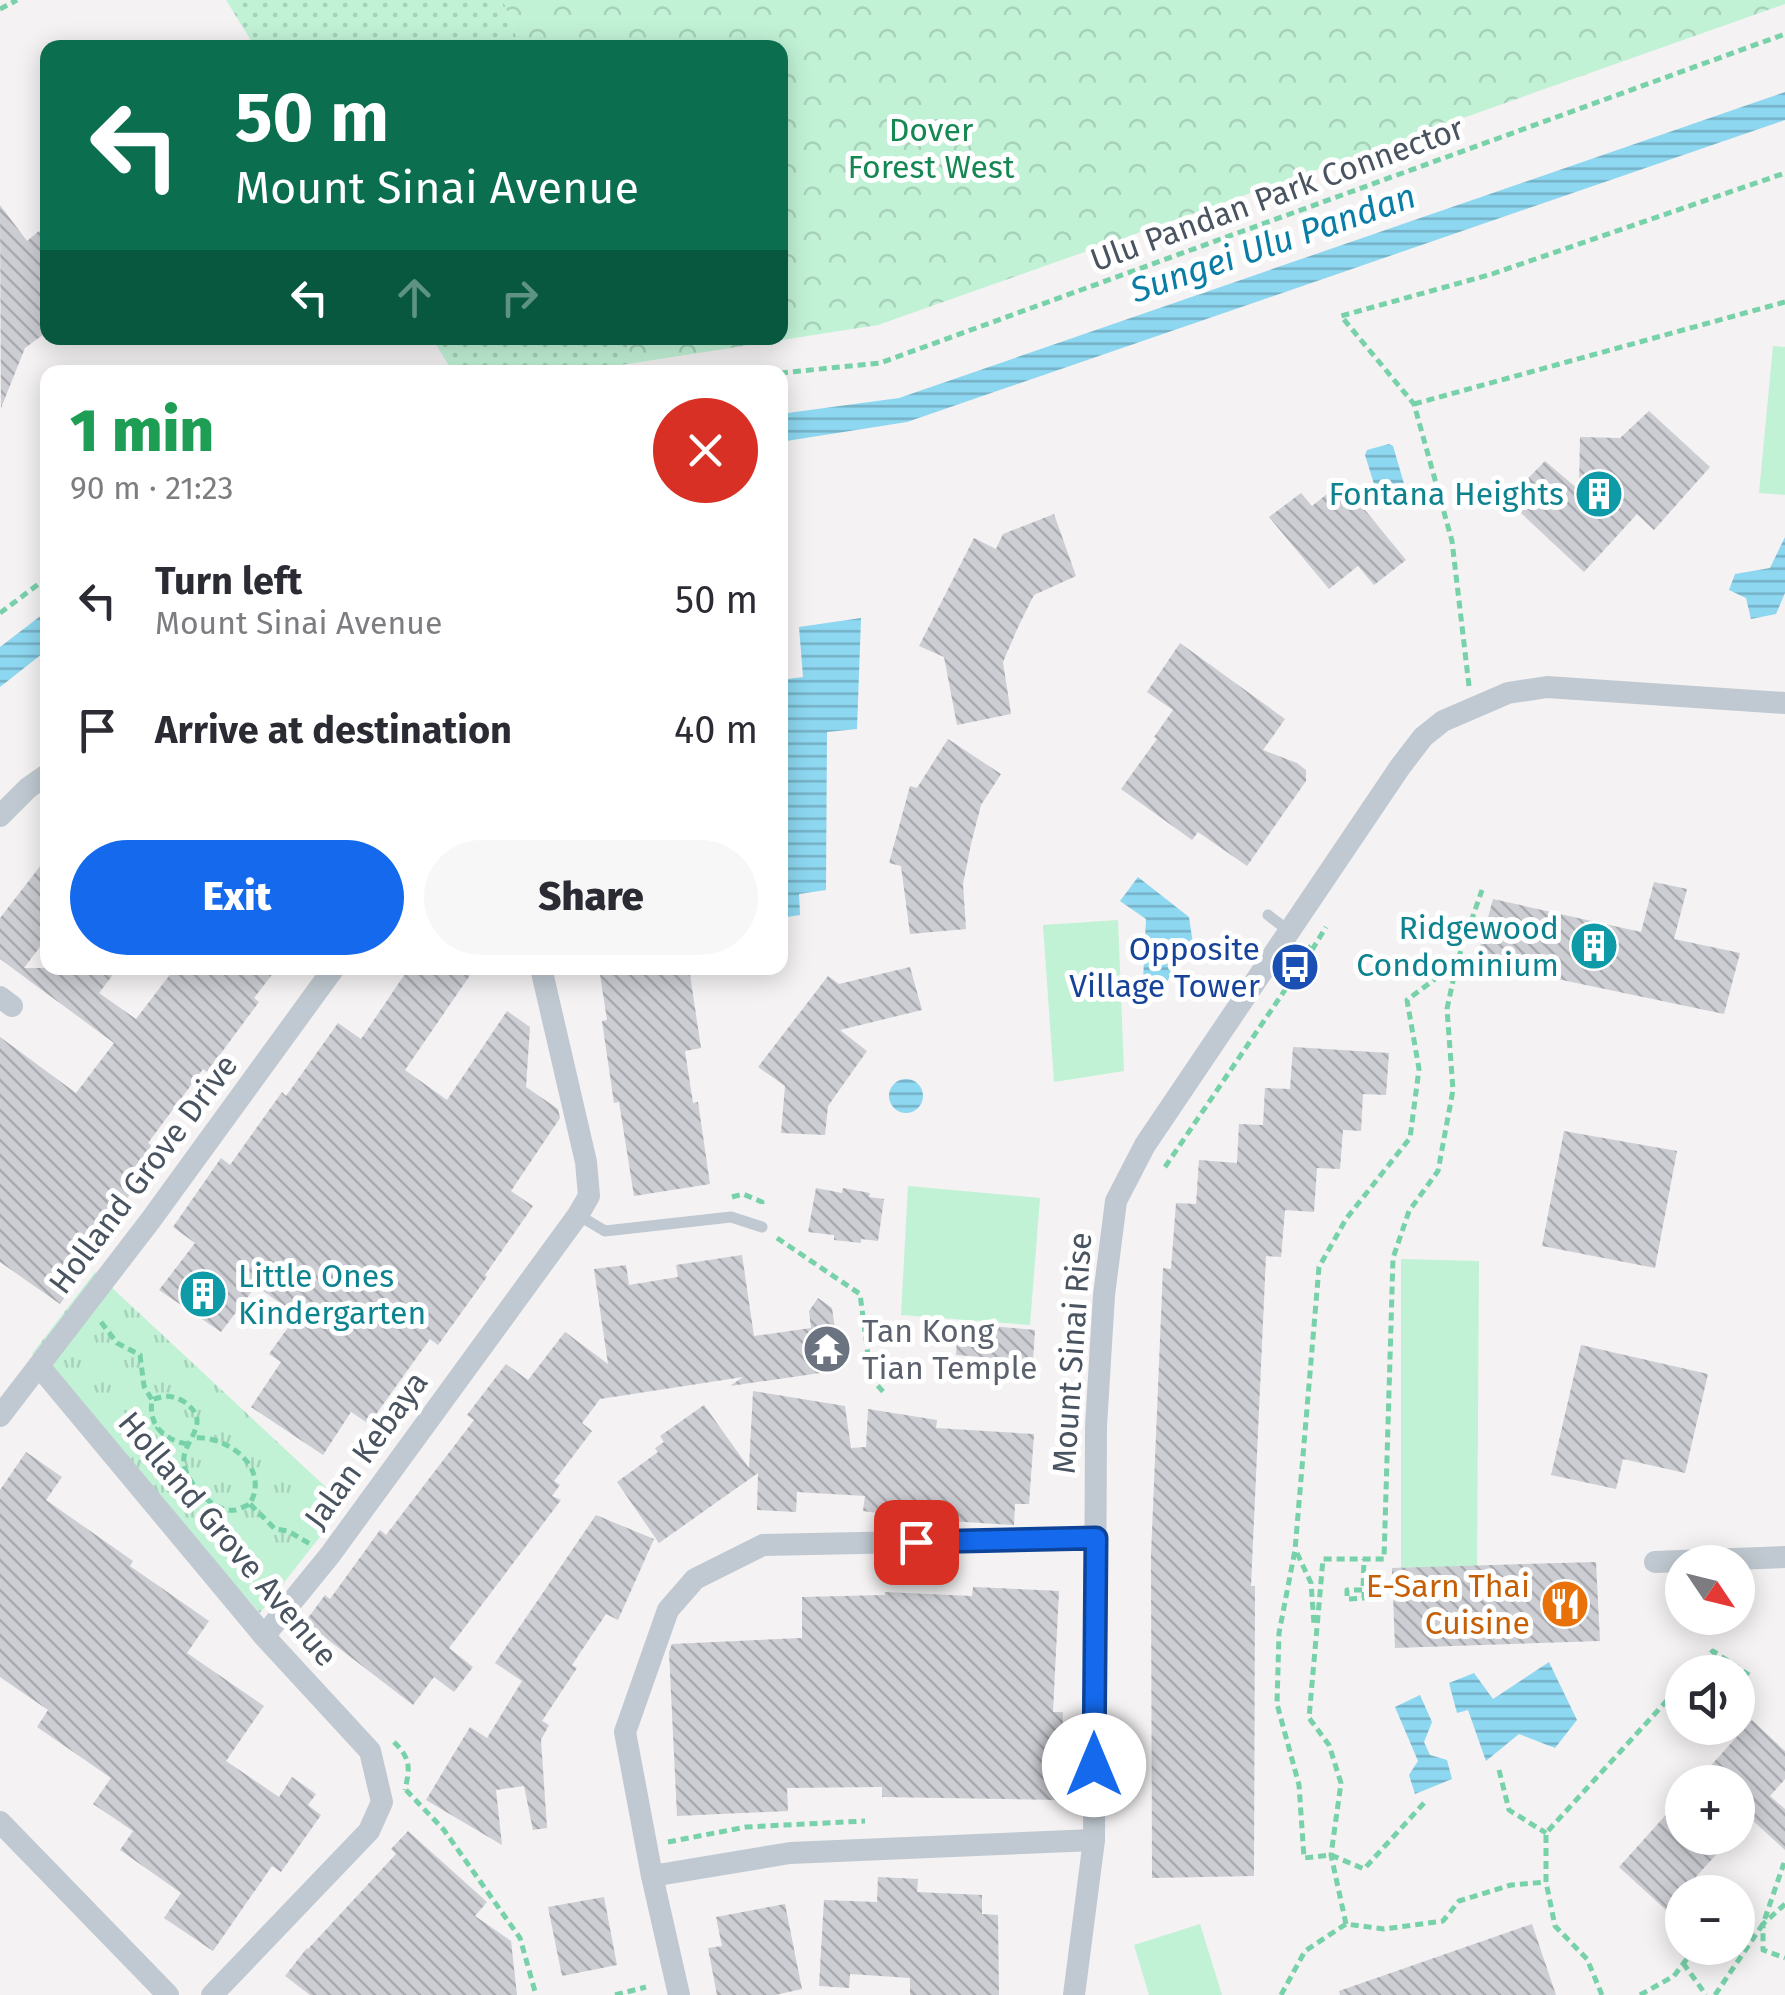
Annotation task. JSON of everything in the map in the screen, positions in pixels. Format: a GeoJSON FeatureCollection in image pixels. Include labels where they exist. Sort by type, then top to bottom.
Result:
{"type":"FeatureCollection","features":[{"type":"Feature","properties":{"kind":"street","name":"Mount Sinai Rise"},"geometry":{"type":"LineString","coordinates":[[1074,1995],[1094,1840],[1097,1407],[1104,1294],[1116,1201],[1144,1145],[1422,737],[1443,722],[1508,693],[1546,686],[1785,703]]}},
{"type":"Feature","properties":{"kind":"street"},"geometry":{"type":"LineString","coordinates":[[0,816],[40,780]]}},
{"type":"Feature","properties":{"kind":"street","name":"Holland Grove Drive"},"geometry":{"type":"LineString","coordinates":[[0,1416],[329,975]]}},
{"type":"Feature","properties":{"kind":"street","name":"Jalan Kebaya"},"geometry":{"type":"LineString","coordinates":[[264,1636],[330,1555],[589,1196],[586,1162],[543,975]]}},
{"type":"Feature","properties":{"kind":"street","name":"Holland Grove Avenue"},"geometry":{"type":"LineString","coordinates":[[39,1366],[264,1636],[370,1751]]}},
{"type":"Feature","properties":{"kind":"street"},"geometry":{"type":"LineString","coordinates":[[680,1995],[624,1732],[668,1610],[694,1579],[763,1545],[1096,1538]]}},
{"type":"Feature","properties":{"kind":"street"},"geometry":{"type":"LineString","coordinates":[[1655,1562],[1785,1557]]}},
{"type":"Feature","properties":{"kind":"street"},"geometry":{"type":"LineString","coordinates":[[212,1995],[368,1831],[382,1802],[370,1751]]}},
{"type":"Feature","properties":{"kind":"street"},"geometry":{"type":"LineString","coordinates":[[0,1822],[168,1995]]}},
{"type":"Feature","properties":{"kind":"street"},"geometry":{"type":"LineString","coordinates":[[652,1876],[790,1853],[1094,1840]]}},
{"type":"Feature","properties":{"kind":"lane"},"geometry":{"type":"LineString","coordinates":[[1268,915],[1289,932]]}},
{"type":"Feature","properties":{"kind":"lane"},"geometry":{"type":"LineString","coordinates":[[578,1215],[606,1231],[731,1217],[762,1228]]}},
{"type":"Feature","properties":{"kind":"path"},"geometry":{"type":"LineString","coordinates":[[0,9],[16,0]]}},
{"type":"Feature","properties":{"kind":"path","name":"Ulu Pandan Park Connector"},"geometry":{"type":"LineString","coordinates":[[788,372],[880,363],[1785,34]]}},
{"type":"Feature","properties":{"kind":"path"},"geometry":{"type":"LineString","coordinates":[[1482,685],[1469,690],[1452,540],[1414,404],[1342,316],[1492,274],[1785,173]]}},
{"type":"Feature","properties":{"kind":"path"},"geometry":{"type":"LineString","coordinates":[[1414,404],[1785,302]]}},
{"type":"Feature","properties":{"kind":"path"},"geometry":{"type":"LineString","coordinates":[[0,613],[40,583]]}},
{"type":"Feature","properties":{"kind":"path"},"geometry":{"type":"LineString","coordinates":[[1346,1924],[1331,1855],[1341,1783],[1328,1745],[1309,1718],[1323,1559],[1384,1559],[1393,1258],[1409,1212],[1438,1170],[1454,1090],[1447,1009],[1457,962],[1482,890]]}},
{"type":"Feature","properties":{"kind":"path"},"geometry":{"type":"LineString","coordinates":[[1163,1169],[1332,917]]}},
{"type":"Feature","properties":{"kind":"path"},"geometry":{"type":"LineString","coordinates":[[1289,932],[1312,950]]}},
{"type":"Feature","properties":{"kind":"path"},"geometry":{"type":"LineString","coordinates":[[1424,1803],[1364,1869],[1331,1855],[1304,1858],[1299,1785],[1277,1704],[1279,1633],[1295,1550],[1318,1267],[1346,1219],[1410,1138],[1418,1069],[1408,1000],[1457,962]]}},
{"type":"Feature","properties":{"kind":"path"},"geometry":{"type":"LineString","coordinates":[[762,1228],[860,1294],[871,1378],[886,1395]]}},
{"type":"Feature","properties":{"kind":"path"},"geometry":{"type":"LineString","coordinates":[[86,1304],[117,1343],[140,1355],[144,1386],[152,1400],[152,1418],[158,1428],[167,1437],[188,1444]]}},
{"type":"Feature","properties":{"kind":"path"},"geometry":{"type":"LineString","coordinates":[[152,1400],[170,1396],[189,1406],[196,1416],[198,1426],[183,1461],[194,1486],[222,1508],[236,1510],[250,1504],[256,1488],[252,1470],[243,1457],[230,1446],[194,1438]]}},
{"type":"Feature","properties":{"kind":"path"},"geometry":{"type":"LineString","coordinates":[[250,1504],[275,1530],[288,1531],[330,1555]]}},
{"type":"Feature","properties":{"kind":"path"},"geometry":{"type":"LineString","coordinates":[[1295,1550],[1312,1583],[1316,1642]]}},
{"type":"Feature","properties":{"kind":"path"},"geometry":{"type":"LineString","coordinates":[[1364,1559],[1363,1590],[1347,1590],[1347,1599],[1364,1598],[1364,1592],[1349,1592],[1349,1598],[1368,1596]]}},
{"type":"Feature","properties":{"kind":"path"},"geometry":{"type":"LineString","coordinates":[[1602,1995],[1587,1959],[1555,1926],[1546,1882],[1546,1832],[1665,1702]]}},
{"type":"Feature","properties":{"kind":"path"},"geometry":{"type":"LineString","coordinates":[[394,1742],[406,1755],[409,1770],[403,1805]]}},
{"type":"Feature","properties":{"kind":"path"},"geometry":{"type":"LineString","coordinates":[[370,1751],[444,1830],[520,1938],[536,1995]]}},
{"type":"Feature","properties":{"kind":"path"},"geometry":{"type":"LineString","coordinates":[[1499,1770],[1508,1810],[1546,1832]]}},
{"type":"Feature","properties":{"kind":"path"},"geometry":{"type":"LineString","coordinates":[[1784,1863],[1763,1924],[1763,1950],[1785,1958]]}},
{"type":"Feature","properties":{"kind":"path"},"geometry":{"type":"LineString","coordinates":[[1280,1995],[1305,1951],[1346,1924],[1384,1929],[1442,1921],[1459,1901],[1511,1885],[1546,1882]]}},
{"type":"Feature","properties":{"kind":"path"},"geometry":{"type":"LineString","coordinates":[[1715,1995],[1763,1924],[1785,1904]]}},
{"type":"Feature","properties":{"kind":"path"},"geometry":{"type":"LineString","coordinates":[[1640,1995],[1674,1976],[1682,1965]]}},
{"type":"Feature","properties":{"kind":"path"},"geometry":{"type":"LineString","coordinates":[[1684,1965],[1706,1995]]}},
{"type":"Feature","properties":{"kind":"path"},"geometry":{"type":"LineString","coordinates":[[615,1995],[646,1987]]}},
{"type":"Feature","properties":{"kind":"green space"},"geometry":{"type":"Polygon","coordinates":[[[226,0],[503,0],[517,40],[251,40],[226,0]]]}},
{"type":"Feature","properties":{"kind":"green space","name":"Dover Forest West"},"geometry":{"type":"Polygon","coordinates":[[[503,0],[1785,0],[1785,4],[878,325],[788,339],[788,40],[517,40],[503,0]]]}},
{"type":"Feature","properties":{"kind":"green space"},"geometry":{"type":"Polygon","coordinates":[[[436,345],[628,345],[634,363],[620,365],[449,365],[436,345]]]}},
{"type":"Feature","properties":{"kind":"green space","name":"Dover Forest West"},"geometry":{"type":"Polygon","coordinates":[[[628,345],[750,345],[634,363],[628,345]]]}},
{"type":"Feature","properties":{"kind":"green space"},"geometry":{"type":"Polygon","coordinates":[[[1773,346],[1785,347],[1785,495],[1759,493],[1773,346]]]}},
{"type":"Feature","properties":{"kind":"green space"},"geometry":{"type":"Polygon","coordinates":[[[1118,920],[1124,1071],[1054,1082],[1043,925],[1118,920]]]}},
{"type":"Feature","properties":{"kind":"green space"},"geometry":{"type":"Polygon","coordinates":[[[908,1186],[1040,1198],[1030,1325],[901,1315],[908,1186]]]}},
{"type":"Feature","properties":{"kind":"green space"},"geometry":{"type":"Polygon","coordinates":[[[1401,1259],[1479,1261],[1477,1566],[1401,1568],[1401,1259]]]}},
{"type":"Feature","properties":{"kind":"green space"},"geometry":{"type":"Polygon","coordinates":[[[95,1272],[345,1505],[260,1613],[32,1354],[95,1272]]]}},
{"type":"Feature","properties":{"kind":"green space"},"geometry":{"type":"Polygon","coordinates":[[[1200,1924],[1222,1995],[1149,1995],[1134,1945],[1200,1924]]]}},
{"type":"Feature","properties":{"kind":"water"},"geometry":{"type":"Polygon","coordinates":[[[1785,92],[1785,120],[907,422],[788,441],[788,413],[899,398],[1785,92]]]}},
{"type":"Feature","properties":{"kind":"water"},"geometry":{"type":"Polygon","coordinates":[[[1393,446],[1407,494],[1406,498],[1384,505],[1380,503],[1365,455],[1367,450],[1393,446]]]}},
{"type":"Feature","properties":{"kind":"water"},"geometry":{"type":"Polygon","coordinates":[[[1785,537],[1785,593],[1776,614],[1751,619],[1746,598],[1729,590],[1735,574],[1770,568],[1785,537]]]}},
{"type":"Feature","properties":{"kind":"water"},"geometry":{"type":"Polygon","coordinates":[[[40,616],[40,656],[0,687],[0,647],[40,616]]]}},
{"type":"Feature","properties":{"kind":"water"},"geometry":{"type":"Polygon","coordinates":[[[861,618],[857,729],[827,732],[826,890],[799,894],[800,915],[788,917],[788,679],[803,677],[799,627],[861,618]]]}},
{"type":"Feature","properties":{"kind":"water"},"geometry":{"type":"Polygon","coordinates":[[[1138,877],[1189,917],[1193,944],[1165,984],[1152,988],[1143,981],[1146,919],[1120,901],[1138,877]]]}},
{"type":"Feature","properties":{"kind":"water"},"geometry":{"type":"Polygon","coordinates":[[[906,1079],[918,1084],[923,1096],[918,1108],[906,1113],[894,1108],[889,1096],[894,1084],[906,1079]]]}},
{"type":"Feature","properties":{"kind":"water"},"geometry":{"type":"Polygon","coordinates":[[[1549,1662],[1577,1720],[1555,1748],[1519,1734],[1486,1761],[1468,1710],[1457,1713],[1449,1683],[1474,1673],[1493,1699],[1549,1662]]]}},
{"type":"Feature","properties":{"kind":"water"},"geometry":{"type":"Polygon","coordinates":[[[1420,1695],[1432,1722],[1424,1742],[1430,1755],[1447,1760],[1452,1779],[1415,1794],[1409,1775],[1418,1761],[1395,1707],[1420,1695]]]}},
{"type":"Feature","properties":{"kind":"building"},"geometry":{"type":"Polygon","coordinates":[[[0,205],[27,241],[40,232],[40,337],[25,348],[1,408],[0,205]]]}},
{"type":"Feature","properties":{"kind":"building","name":"Fontana Heights"},"geometry":{"type":"Polygon","coordinates":[[[1649,411],[1710,467],[1654,530],[1637,514],[1584,572],[1507,500],[1545,461],[1579,490],[1580,437],[1620,438],[1649,411]]]}},
{"type":"Feature","properties":{"kind":"building"},"geometry":{"type":"Polygon","coordinates":[[[1342,482],[1406,560],[1374,585],[1358,566],[1329,589],[1269,517],[1301,493],[1312,506],[1342,482]]]}},
{"type":"Feature","properties":{"kind":"building"},"geometry":{"type":"Polygon","coordinates":[[[1054,514],[1076,576],[1034,595],[1019,625],[1003,662],[1011,714],[957,725],[944,657],[919,646],[974,538],[996,549],[1003,534],[1054,514]]]}},
{"type":"Feature","properties":{"kind":"building"},"geometry":{"type":"Polygon","coordinates":[[[1180,643],[1285,719],[1263,750],[1306,770],[1306,781],[1247,866],[1198,832],[1192,840],[1121,789],[1173,710],[1147,692],[1180,643]]]}},
{"type":"Feature","properties":{"kind":"building"},"geometry":{"type":"Polygon","coordinates":[[[948,739],[1001,774],[981,805],[971,844],[963,884],[966,929],[910,934],[901,866],[889,863],[910,786],[917,788],[948,739]]]}},
{"type":"Feature","properties":{"kind":"building"},"geometry":{"type":"Polygon","coordinates":[[[40,866],[40,947],[24,968],[40,968],[40,975],[113,975],[99,993],[136,1019],[170,975],[272,975],[254,998],[259,1002],[148,1143],[160,1152],[103,1232],[108,1236],[60,1304],[0,1262],[0,1037],[76,1093],[114,1043],[0,959],[0,918],[40,866]]]}},
{"type":"Feature","properties":{"kind":"building","name":"Ridgewood Condominium"},"geometry":{"type":"Polygon","coordinates":[[[1654,882],[1687,889],[1674,939],[1740,953],[1724,1014],[1476,962],[1493,899],[1641,932],[1654,882]]]}},
{"type":"Feature","properties":{"kind":"building"},"geometry":{"type":"Polygon","coordinates":[[[910,967],[922,1010],[840,1030],[867,1051],[828,1106],[825,1135],[781,1133],[785,1086],[758,1067],[828,976],[839,984],[910,967]]]}},
{"type":"Feature","properties":{"kind":"building"},"geometry":{"type":"Polygon","coordinates":[[[404,975],[470,975],[405,1070],[447,1100],[507,1011],[530,1027],[526,1087],[558,1109],[560,1118],[511,1191],[533,1206],[487,1277],[438,1345],[430,1339],[369,1424],[351,1412],[323,1455],[251,1407],[281,1362],[269,1354],[297,1315],[256,1286],[221,1332],[159,1290],[195,1243],[173,1227],[221,1158],[230,1165],[338,1023],[361,1039],[404,975]]]}},
{"type":"Feature","properties":{"kind":"building"},"geometry":{"type":"Polygon","coordinates":[[[600,975],[690,975],[701,1048],[685,1051],[693,1103],[698,1102],[710,1184],[634,1196],[619,1102],[614,1103],[602,1021],[607,1020],[600,975]]]}},
{"type":"Feature","properties":{"kind":"building"},"geometry":{"type":"Polygon","coordinates":[[[1293,1047],[1389,1053],[1386,1095],[1363,1094],[1361,1131],[1343,1130],[1340,1169],[1317,1168],[1314,1212],[1285,1210],[1281,1257],[1266,1256],[1251,1586],[1255,1586],[1254,1876],[1152,1878],[1151,1555],[1163,1268],[1171,1269],[1176,1203],[1196,1204],[1199,1160],[1237,1163],[1239,1124],[1263,1125],[1265,1088],[1290,1089],[1293,1047]]]}},
{"type":"Feature","properties":{"kind":"building"},"geometry":{"type":"Polygon","coordinates":[[[1564,1131],[1677,1151],[1655,1268],[1542,1246],[1564,1131]]]}},
{"type":"Feature","properties":{"kind":"building"},"geometry":{"type":"Polygon","coordinates":[[[816,1188],[842,1193],[843,1188],[884,1199],[878,1241],[834,1240],[834,1235],[808,1232],[816,1188]]]}},
{"type":"Feature","properties":{"kind":"building"},"geometry":{"type":"Polygon","coordinates":[[[742,1255],[754,1336],[811,1328],[809,1311],[818,1298],[832,1308],[841,1370],[730,1386],[743,1377],[600,1399],[582,1423],[592,1431],[554,1481],[560,1485],[552,1496],[561,1500],[449,1648],[473,1667],[454,1692],[434,1677],[413,1705],[305,1622],[325,1595],[330,1599],[380,1530],[386,1535],[474,1420],[467,1415],[506,1364],[528,1380],[565,1332],[608,1364],[594,1269],[626,1265],[629,1285],[678,1277],[676,1265],[742,1255]]]}},
{"type":"Feature","properties":{"kind":"building"},"geometry":{"type":"Polygon","coordinates":[[[958,1323],[1035,1330],[1033,1361],[956,1355],[958,1323]]]}},
{"type":"Feature","properties":{"kind":"building"},"geometry":{"type":"Polygon","coordinates":[[[1581,1345],[1708,1374],[1685,1473],[1623,1459],[1616,1489],[1551,1475],[1581,1345]]]}},
{"type":"Feature","properties":{"kind":"building"},"geometry":{"type":"Polygon","coordinates":[[[753,1391],[845,1406],[851,1448],[866,1447],[868,1409],[937,1420],[936,1428],[1034,1434],[1029,1504],[1015,1504],[1014,1525],[863,1511],[865,1496],[797,1492],[796,1512],[757,1510],[758,1473],[659,1543],[617,1482],[658,1452],[655,1448],[664,1442],[660,1436],[704,1405],[749,1468],[753,1391]]]}},
{"type":"Feature","properties":{"kind":"building"},"geometry":{"type":"Polygon","coordinates":[[[26,1452],[62,1477],[46,1500],[209,1621],[187,1653],[264,1706],[226,1761],[279,1797],[292,1777],[316,1794],[308,1805],[321,1815],[281,1872],[272,1866],[213,1951],[164,1918],[181,1893],[120,1850],[133,1831],[93,1804],[111,1778],[37,1727],[48,1710],[0,1677],[0,1490],[26,1452]]]}},
{"type":"Feature","properties":{"kind":"building"},"geometry":{"type":"Polygon","coordinates":[[[596,1515],[654,1539],[618,1620],[606,1614],[542,1721],[549,1725],[541,1740],[547,1828],[533,1830],[524,1786],[496,1790],[502,1845],[426,1800],[470,1727],[487,1738],[522,1681],[495,1663],[596,1515]]]}},
{"type":"Feature","properties":{"kind":"building"},"geometry":{"type":"Polygon","coordinates":[[[1596,1562],[1600,1641],[1395,1648],[1392,1568],[1596,1562]]]}},
{"type":"Feature","properties":{"kind":"building"},"geometry":{"type":"Polygon","coordinates":[[[973,1587],[1059,1591],[1053,1712],[1063,1712],[1060,1800],[882,1797],[882,1787],[787,1788],[788,1811],[677,1816],[669,1652],[672,1644],[802,1638],[802,1597],[885,1592],[972,1596],[973,1587]]]}},
{"type":"Feature","properties":{"kind":"building"},"geometry":{"type":"Polygon","coordinates":[[[1755,1723],[1785,1751],[1785,1779],[1770,1796],[1785,1809],[1785,1850],[1755,1822],[1755,1765],[1711,1765],[1729,1745],[1755,1745],[1755,1723]]]}},
{"type":"Feature","properties":{"kind":"building"},"geometry":{"type":"Polygon","coordinates":[[[1665,1816],[1665,1855],[1716,1855],[1698,1875],[1665,1875],[1665,1909],[1619,1867],[1665,1816]]]}},
{"type":"Feature","properties":{"kind":"building"},"geometry":{"type":"Polygon","coordinates":[[[408,1831],[487,1902],[475,1916],[511,1941],[517,1995],[310,1995],[285,1976],[396,1854],[391,1849],[408,1831]]]}},
{"type":"Feature","properties":{"kind":"building"},"geometry":{"type":"Polygon","coordinates":[[[878,1877],[918,1879],[917,1892],[982,1895],[982,1914],[998,1915],[999,1995],[910,1995],[910,1978],[850,1974],[849,1988],[819,1986],[824,1900],[877,1902],[878,1877]]]}},
{"type":"Feature","properties":{"kind":"building"},"geometry":{"type":"Polygon","coordinates":[[[604,1897],[617,1965],[562,1976],[548,1907],[604,1897]]]}},
{"type":"Feature","properties":{"kind":"building"},"geometry":{"type":"Polygon","coordinates":[[[785,1904],[802,1989],[775,1995],[717,1995],[708,1948],[722,1946],[716,1917],[785,1904]]]}},
{"type":"Feature","properties":{"kind":"building"},"geometry":{"type":"Polygon","coordinates":[[[1532,1924],[1556,1995],[1340,1995],[1339,1991],[1532,1924]]]}},
{"type":"Feature","properties":{"kind":"place","name":"Fontana Heights"},"geometry":{"type":"Point","coordinates":[1599,494]}},
{"type":"Feature","properties":{"kind":"place","name":"Ridgewood Condominium"},"geometry":{"type":"Point","coordinates":[1594,946]}},
{"type":"Feature","properties":{"kind":"place","name":"Opposite Village Tower"},"geometry":{"type":"Point","coordinates":[1295,967]}},
{"type":"Feature","properties":{"kind":"place","name":"Little Ones Kindergarten"},"geometry":{"type":"Point","coordinates":[203,1294]}},
{"type":"Feature","properties":{"kind":"place","name":"Tan Kong Tian Temple"},"geometry":{"type":"Point","coordinates":[827,1349]}},
{"type":"Feature","properties":{"kind":"place","name":"E-Sarn Thai Cuisine"},"geometry":{"type":"Point","coordinates":[1565,1604]}},
{"type":"Feature","properties":{"kind":"route"},"geometry":{"type":"LineString","coordinates":[[916,1542],[1096,1538],[1094,1765]]}},
{"type":"Feature","properties":{"kind":"water label","name":"Sungei Ulu Pandan"},"geometry":{"type":"Point","coordinates":[1273,243]}}]}
